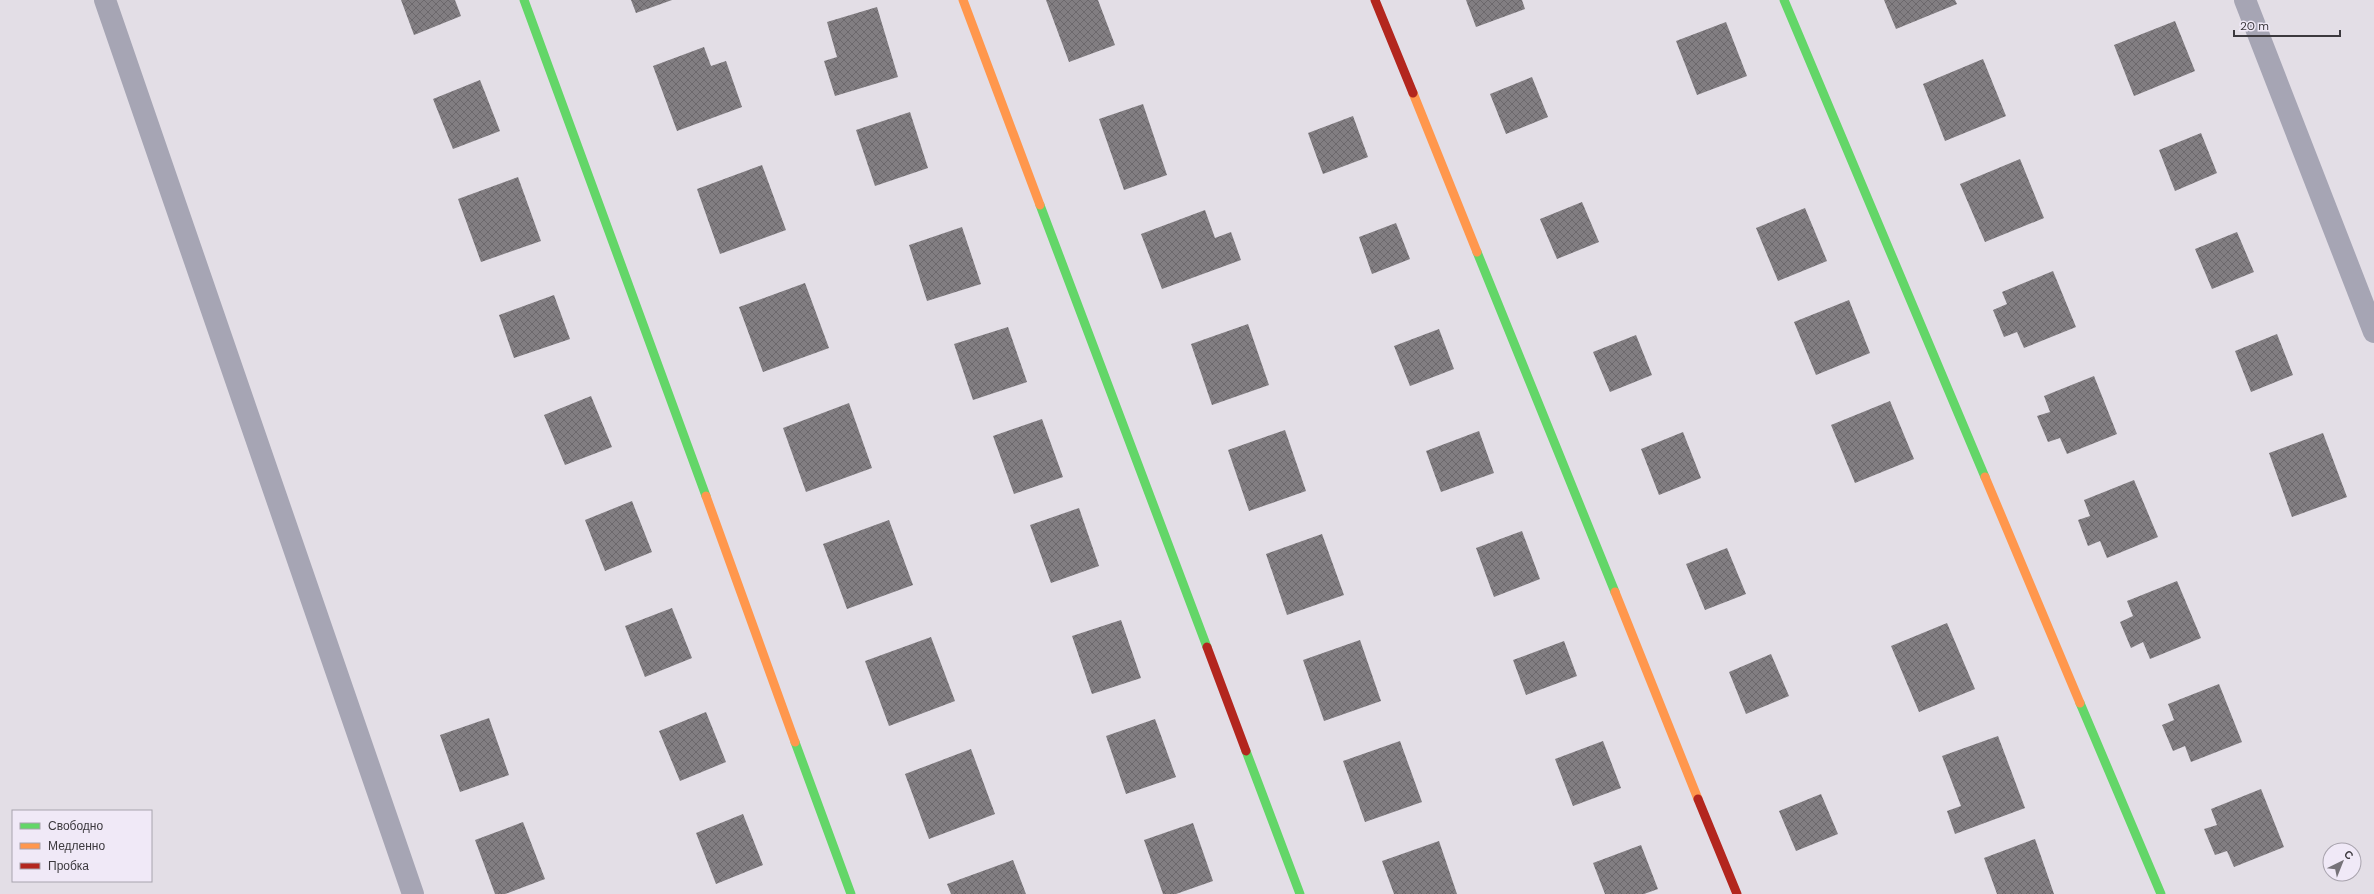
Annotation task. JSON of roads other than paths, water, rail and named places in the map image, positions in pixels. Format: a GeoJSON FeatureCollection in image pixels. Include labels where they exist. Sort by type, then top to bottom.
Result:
{"type":"FeatureCollection","features":[{"type":"Feature","properties":{"kind":"street"},"geometry":{"type":"LineString","coordinates":[[105,0],[413,894]]}},
{"type":"Feature","properties":{"kind":"street"},"geometry":{"type":"LineString","coordinates":[[524,0],[851,894]]}},
{"type":"Feature","properties":{"kind":"street"},"geometry":{"type":"LineString","coordinates":[[963,0],[1300,894]]}},
{"type":"Feature","properties":{"kind":"street"},"geometry":{"type":"LineString","coordinates":[[1375,0],[1737,894]]}},
{"type":"Feature","properties":{"kind":"street"},"geometry":{"type":"LineString","coordinates":[[1784,0],[2161,894]]}},
{"type":"Feature","properties":{"kind":"street"},"geometry":{"type":"LineString","coordinates":[[2245,0],[2374,332]]}}]}
